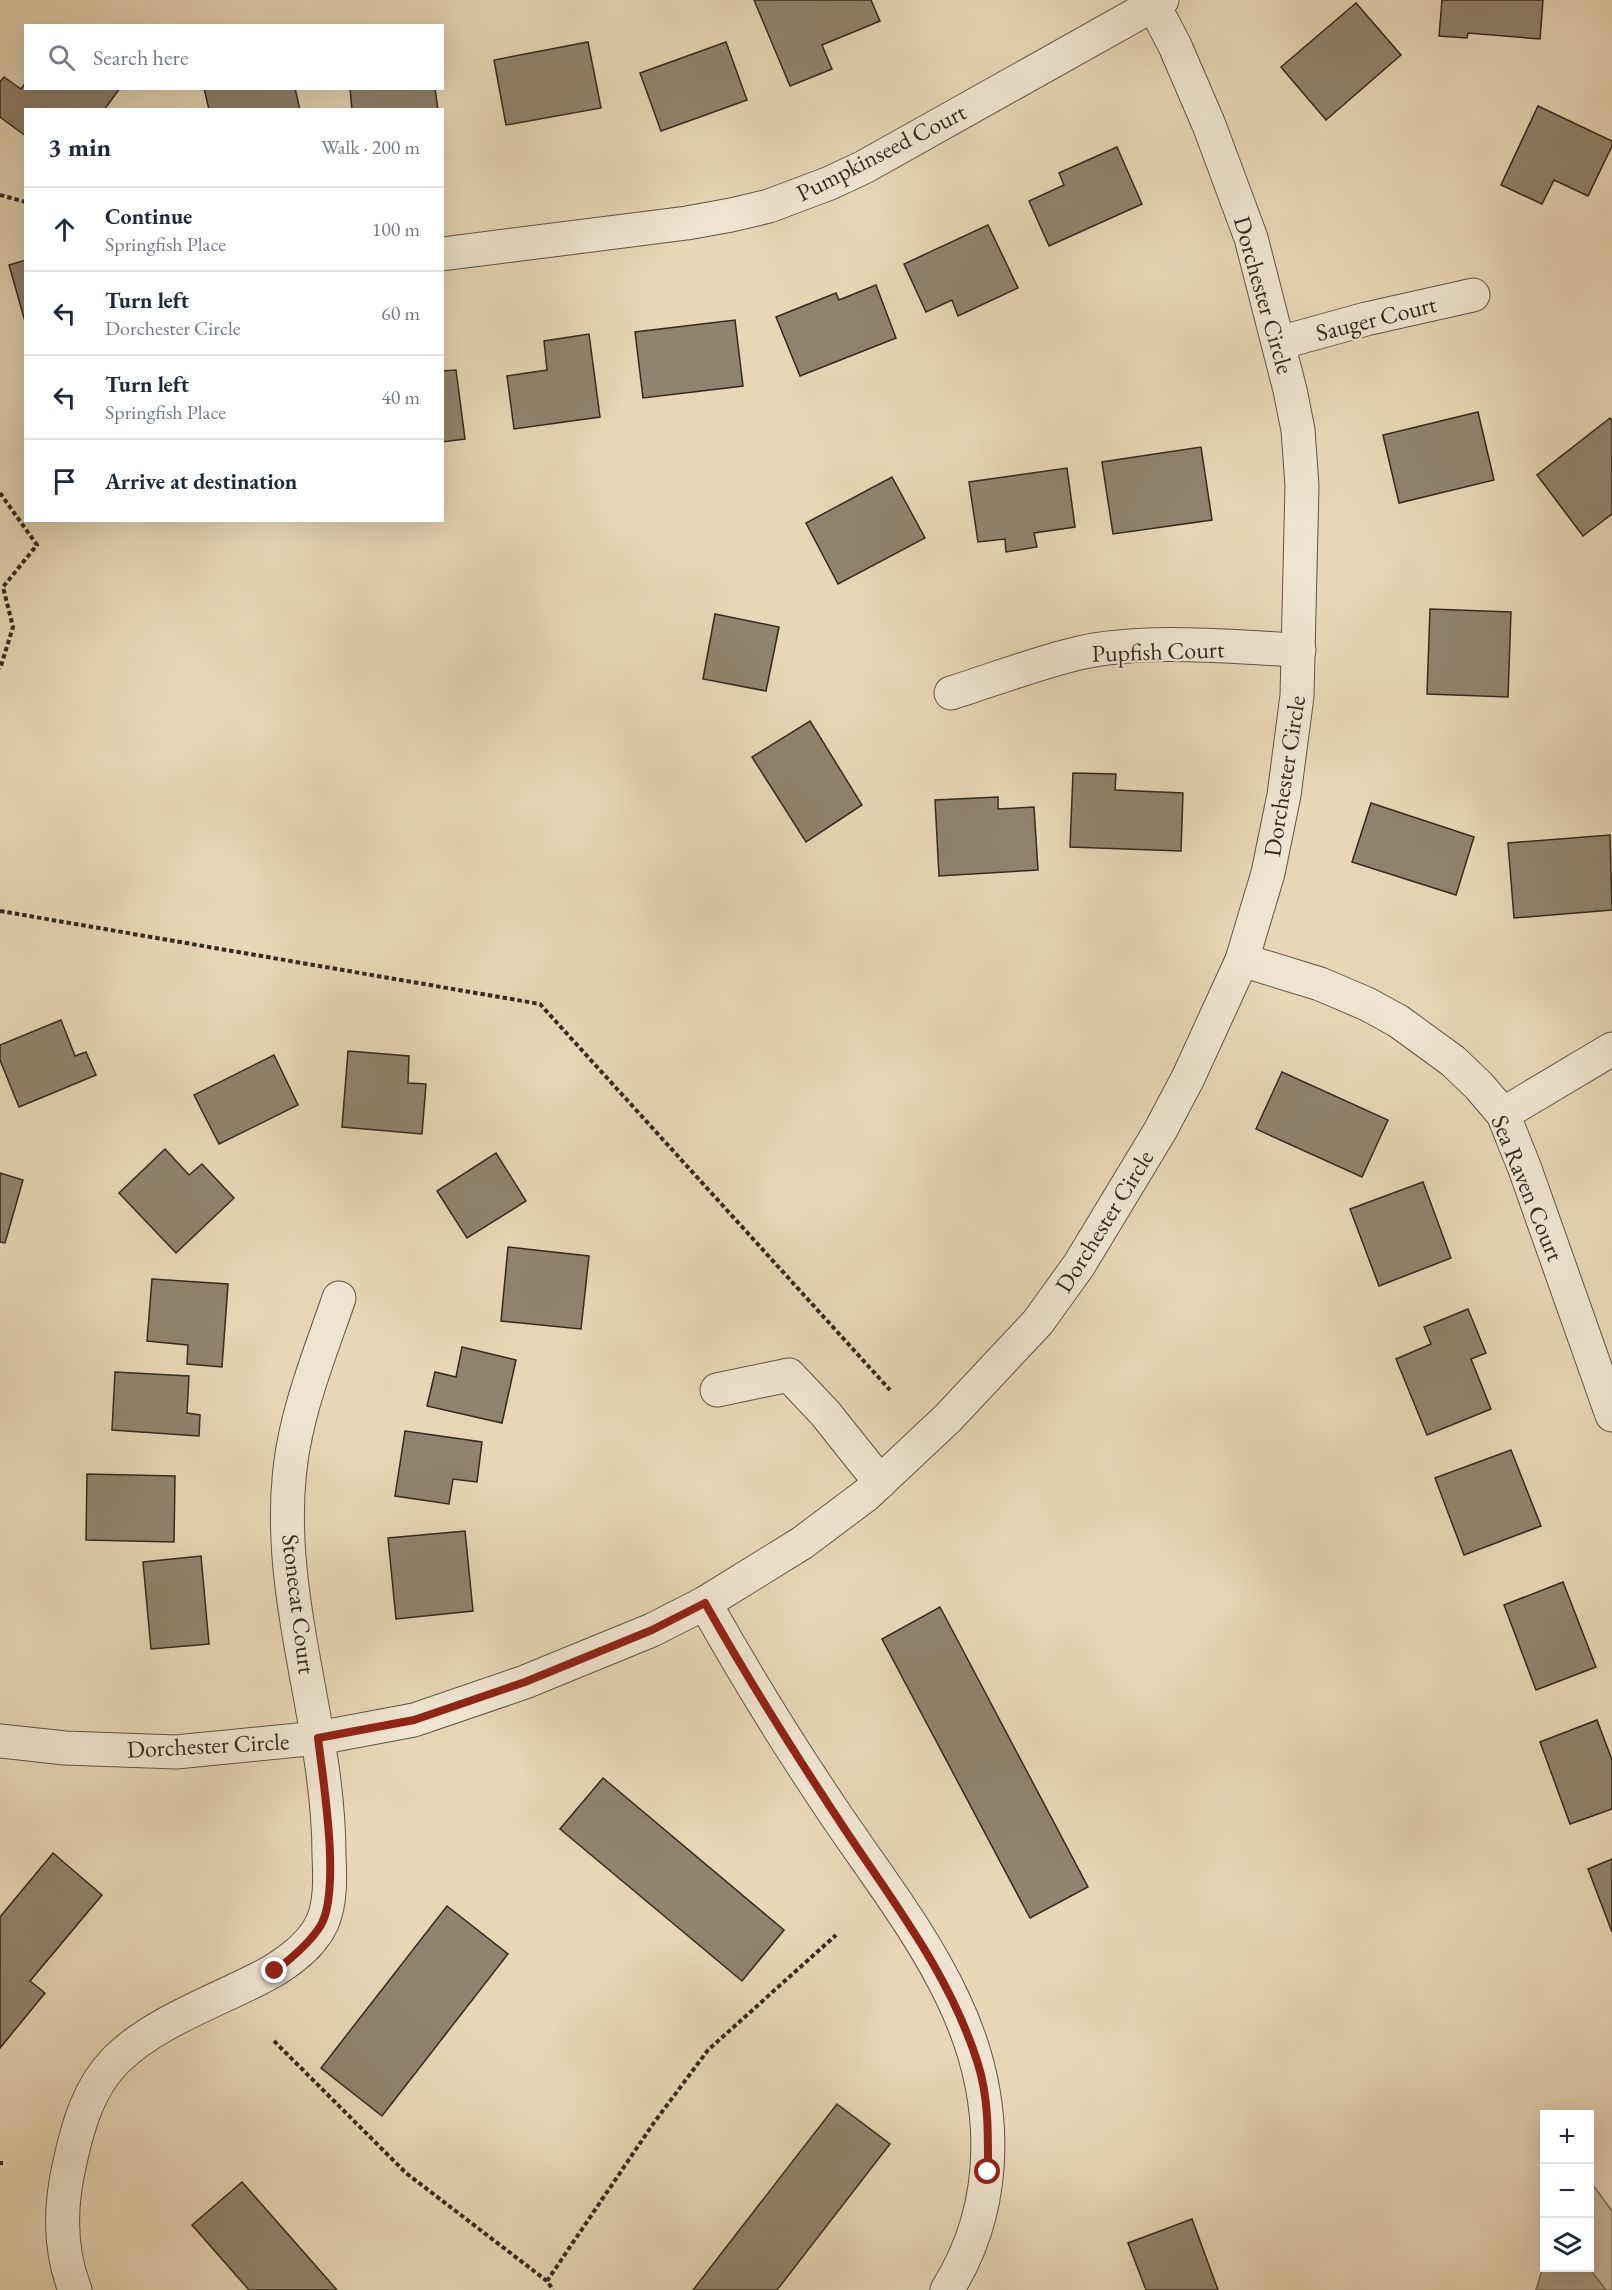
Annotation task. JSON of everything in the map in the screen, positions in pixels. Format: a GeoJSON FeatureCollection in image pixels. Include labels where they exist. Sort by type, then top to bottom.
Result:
{"type":"FeatureCollection","features":[{"type":"Feature","properties":{"kind":"street","name":"Pumpkinseed Court"},"geometry":{"type":"LineString","coordinates":[[444,254],[687,223],[769,206],[830,183],[864,167],[1156,1]]}},
{"type":"Feature","properties":{"kind":"street","name":"Dorchester Circle"},"geometry":{"type":"LineString","coordinates":[[0,1741],[65,1748],[176,1752],[318,1738],[414,1720],[525,1682],[652,1630],[705,1603],[802,1543],[866,1495],[948,1418],[1030,1331],[1079,1265],[1160,1131],[1188,1078],[1242,960],[1268,873],[1284,795],[1297,696],[1302,486],[1298,430],[1279,343],[1251,238],[1209,125],[1156,1]]}},
{"type":"Feature","properties":{"kind":"street","name":"Sauger Court"},"geometry":{"type":"LineString","coordinates":[[1279,343],[1366,319],[1473,294]]}},
{"type":"Feature","properties":{"kind":"street","name":"Pupfish Court"},"geometry":{"type":"LineString","coordinates":[[951,693],[1079,653],[1122,648],[1179,646],[1299,650]]}},
{"type":"Feature","properties":{"kind":"street","name":"Sea Raven Court"},"geometry":{"type":"LineString","coordinates":[[1242,960],[1320,984],[1367,1004],[1398,1021],[1453,1061],[1503,1114],[1526,1169],[1612,1415]]}},
{"type":"Feature","properties":{"kind":"street"},"geometry":{"type":"LineString","coordinates":[[1503,1114],[1612,1049]]}},
{"type":"Feature","properties":{"kind":"street","name":"Stonecat Court"},"geometry":{"type":"LineString","coordinates":[[75,2290],[64,2244],[62,2204],[66,2176],[79,2124],[99,2082],[116,2060],[165,2025],[275,1971],[308,1942],[322,1924],[330,1878],[329,1832],[318,1738],[289,1556],[290,1477],[295,1434],[339,1298]]}},
{"type":"Feature","properties":{"kind":"street"},"geometry":{"type":"LineString","coordinates":[[717,1390],[789,1375],[825,1413],[880,1482]]}},
{"type":"Feature","properties":{"kind":"street"},"geometry":{"type":"LineString","coordinates":[[705,1603],[793,1751],[918,1935],[954,2000],[978,2065],[988,2116],[988,2172],[980,2215],[963,2265],[947,2290]]}},
{"type":"Feature","properties":{"kind":"path"},"geometry":{"type":"LineString","coordinates":[[0,195],[24,201]]}},
{"type":"Feature","properties":{"kind":"path"},"geometry":{"type":"LineString","coordinates":[[0,493],[38,545],[3,587],[13,627],[0,669]]}},
{"type":"Feature","properties":{"kind":"path"},"geometry":{"type":"LineString","coordinates":[[0,911],[540,1004],[890,1390]]}},
{"type":"Feature","properties":{"kind":"path"},"geometry":{"type":"LineString","coordinates":[[547,2281],[653,2124],[708,2050],[836,1935]]}},
{"type":"Feature","properties":{"kind":"path"},"geometry":{"type":"LineString","coordinates":[[274,2041],[406,2173],[547,2281],[553,2290]]}},
{"type":"Feature","properties":{"kind":"shaded area"},"geometry":{"type":"Polygon","coordinates":[[[1594,2186],[1612,2211],[1612,2290],[1536,2290],[1543,2272],[1594,2272],[1594,2186]]]}},
{"type":"Feature","properties":{"kind":"shaded area"},"geometry":{"type":"Polygon","coordinates":[[[1541,2272],[1592,2272],[1606,2290],[1536,2290],[1541,2272]]]}},
{"type":"Feature","properties":{"kind":"building"},"geometry":{"type":"Polygon","coordinates":[[[754,0],[871,0],[880,21],[822,45],[832,69],[790,86],[754,0]]]}},
{"type":"Feature","properties":{"kind":"building"},"geometry":{"type":"Polygon","coordinates":[[[1442,0],[1543,0],[1540,39],[1468,33],[1467,38],[1439,36],[1442,0]]]}},
{"type":"Feature","properties":{"kind":"building"},"geometry":{"type":"Polygon","coordinates":[[[1356,3],[1401,55],[1326,120],[1281,67],[1356,3]]]}},
{"type":"Feature","properties":{"kind":"building"},"geometry":{"type":"Polygon","coordinates":[[[588,42],[601,108],[506,125],[494,60],[588,42]]]}},
{"type":"Feature","properties":{"kind":"building"},"geometry":{"type":"Polygon","coordinates":[[[726,42],[747,100],[661,131],[640,73],[726,42]]]}},
{"type":"Feature","properties":{"kind":"building"},"geometry":{"type":"Polygon","coordinates":[[[4,77],[21,89],[24,85],[24,90],[119,90],[105,108],[24,108],[24,135],[0,117],[0,82],[4,77]]]}},
{"type":"Feature","properties":{"kind":"building"},"geometry":{"type":"Polygon","coordinates":[[[204,90],[295,90],[300,108],[209,108],[204,90]]]}},
{"type":"Feature","properties":{"kind":"building"},"geometry":{"type":"Polygon","coordinates":[[[350,90],[435,90],[438,108],[352,108],[350,90]]]}},
{"type":"Feature","properties":{"kind":"building"},"geometry":{"type":"Polygon","coordinates":[[[1538,106],[1612,141],[1612,146],[1588,196],[1554,180],[1542,204],[1501,185],[1538,106]]]}},
{"type":"Feature","properties":{"kind":"building"},"geometry":{"type":"Polygon","coordinates":[[[1117,147],[1142,204],[1049,246],[1029,201],[1064,185],[1059,173],[1117,147]]]}},
{"type":"Feature","properties":{"kind":"building"},"geometry":{"type":"Polygon","coordinates":[[[988,225],[1018,288],[958,316],[952,300],[926,312],[904,264],[988,225]]]}},
{"type":"Feature","properties":{"kind":"building"},"geometry":{"type":"Polygon","coordinates":[[[24,261],[24,318],[9,265],[24,261]]]}},
{"type":"Feature","properties":{"kind":"building"},"geometry":{"type":"Polygon","coordinates":[[[876,285],[896,338],[800,376],[776,317],[836,293],[839,300],[876,285]]]}},
{"type":"Feature","properties":{"kind":"building"},"geometry":{"type":"Polygon","coordinates":[[[735,320],[743,386],[643,398],[635,332],[735,320]]]}},
{"type":"Feature","properties":{"kind":"building"},"geometry":{"type":"Polygon","coordinates":[[[589,334],[600,417],[514,429],[507,376],[547,370],[544,341],[589,334]]]}},
{"type":"Feature","properties":{"kind":"building"},"geometry":{"type":"Polygon","coordinates":[[[456,370],[465,439],[444,442],[444,371],[456,370]]]}},
{"type":"Feature","properties":{"kind":"building"},"geometry":{"type":"Polygon","coordinates":[[[1478,412],[1494,480],[1399,503],[1383,435],[1478,412]]]}},
{"type":"Feature","properties":{"kind":"building"},"geometry":{"type":"Polygon","coordinates":[[[1610,418],[1612,421],[1612,514],[1583,536],[1537,475],[1610,418]]]}},
{"type":"Feature","properties":{"kind":"building"},"geometry":{"type":"Polygon","coordinates":[[[1201,447],[1212,520],[1113,534],[1102,462],[1201,447]]]}},
{"type":"Feature","properties":{"kind":"building"},"geometry":{"type":"Polygon","coordinates":[[[1067,468],[1075,527],[1034,533],[1037,547],[1006,552],[1005,539],[978,542],[969,482],[1067,468]]]}},
{"type":"Feature","properties":{"kind":"building"},"geometry":{"type":"Polygon","coordinates":[[[892,477],[925,538],[838,584],[806,523],[892,477]]]}},
{"type":"Feature","properties":{"kind":"building"},"geometry":{"type":"Polygon","coordinates":[[[1430,609],[1511,612],[1508,697],[1427,694],[1430,609]]]}},
{"type":"Feature","properties":{"kind":"building"},"geometry":{"type":"Polygon","coordinates":[[[715,614],[779,627],[766,691],[703,679],[715,614]]]}},
{"type":"Feature","properties":{"kind":"building"},"geometry":{"type":"Polygon","coordinates":[[[810,721],[862,805],[806,842],[752,757],[810,721]]]}},
{"type":"Feature","properties":{"kind":"building"},"geometry":{"type":"Polygon","coordinates":[[[1073,773],[1116,774],[1115,790],[1183,793],[1181,851],[1070,847],[1073,773]]]}},
{"type":"Feature","properties":{"kind":"building"},"geometry":{"type":"Polygon","coordinates":[[[998,797],[998,809],[1034,807],[1038,870],[939,876],[935,800],[998,797]]]}},
{"type":"Feature","properties":{"kind":"building"},"geometry":{"type":"Polygon","coordinates":[[[1371,803],[1474,837],[1456,895],[1352,862],[1371,803]]]}},
{"type":"Feature","properties":{"kind":"building"},"geometry":{"type":"Polygon","coordinates":[[[1610,835],[1612,910],[1514,918],[1508,843],[1610,835]]]}},
{"type":"Feature","properties":{"kind":"building"},"geometry":{"type":"Polygon","coordinates":[[[61,1020],[75,1056],[86,1052],[96,1075],[19,1107],[0,1060],[0,1045],[61,1020]]]}},
{"type":"Feature","properties":{"kind":"building"},"geometry":{"type":"Polygon","coordinates":[[[348,1051],[409,1056],[408,1083],[426,1084],[422,1134],[342,1127],[348,1051]]]}},
{"type":"Feature","properties":{"kind":"building"},"geometry":{"type":"Polygon","coordinates":[[[274,1055],[298,1105],[219,1144],[194,1095],[274,1055]]]}},
{"type":"Feature","properties":{"kind":"building"},"geometry":{"type":"Polygon","coordinates":[[[1282,1072],[1388,1120],[1362,1177],[1256,1129],[1282,1072]]]}},
{"type":"Feature","properties":{"kind":"building"},"geometry":{"type":"Polygon","coordinates":[[[165,1149],[189,1175],[202,1164],[234,1198],[176,1253],[119,1193],[165,1149]]]}},
{"type":"Feature","properties":{"kind":"building"},"geometry":{"type":"Polygon","coordinates":[[[496,1153],[526,1201],[467,1238],[437,1191],[496,1153]]]}},
{"type":"Feature","properties":{"kind":"building"},"geometry":{"type":"Polygon","coordinates":[[[0,1173],[23,1180],[5,1243],[0,1242],[0,1173]]]}},
{"type":"Feature","properties":{"kind":"building"},"geometry":{"type":"Polygon","coordinates":[[[1423,1182],[1451,1258],[1379,1286],[1350,1209],[1423,1182]]]}},
{"type":"Feature","properties":{"kind":"building"},"geometry":{"type":"Polygon","coordinates":[[[508,1247],[589,1256],[581,1329],[501,1321],[508,1247]]]}},
{"type":"Feature","properties":{"kind":"building"},"geometry":{"type":"Polygon","coordinates":[[[152,1279],[228,1284],[222,1367],[187,1364],[188,1345],[147,1341],[152,1279]]]}},
{"type":"Feature","properties":{"kind":"building"},"geometry":{"type":"Polygon","coordinates":[[[1468,1309],[1486,1353],[1471,1359],[1491,1409],[1427,1435],[1396,1359],[1431,1344],[1424,1327],[1468,1309]]]}},
{"type":"Feature","properties":{"kind":"building"},"geometry":{"type":"Polygon","coordinates":[[[462,1347],[516,1360],[502,1423],[427,1406],[435,1372],[456,1377],[462,1347]]]}},
{"type":"Feature","properties":{"kind":"building"},"geometry":{"type":"Polygon","coordinates":[[[115,1372],[189,1376],[187,1413],[200,1415],[199,1436],[112,1430],[115,1372]]]}},
{"type":"Feature","properties":{"kind":"building"},"geometry":{"type":"Polygon","coordinates":[[[405,1431],[482,1442],[477,1482],[453,1479],[449,1504],[395,1496],[405,1431]]]}},
{"type":"Feature","properties":{"kind":"building"},"geometry":{"type":"Polygon","coordinates":[[[1511,1450],[1541,1526],[1464,1555],[1435,1478],[1511,1450]]]}},
{"type":"Feature","properties":{"kind":"building"},"geometry":{"type":"Polygon","coordinates":[[[87,1474],[175,1476],[174,1542],[86,1540],[87,1474]]]}},
{"type":"Feature","properties":{"kind":"building"},"geometry":{"type":"Polygon","coordinates":[[[465,1531],[473,1611],[396,1619],[388,1538],[465,1531]]]}},
{"type":"Feature","properties":{"kind":"building"},"geometry":{"type":"Polygon","coordinates":[[[201,1556],[209,1644],[151,1649],[143,1562],[201,1556]]]}},
{"type":"Feature","properties":{"kind":"building"},"geometry":{"type":"Polygon","coordinates":[[[1563,1582],[1596,1667],[1536,1690],[1504,1605],[1563,1582]]]}},
{"type":"Feature","properties":{"kind":"building"},"geometry":{"type":"Polygon","coordinates":[[[940,1607],[1088,1887],[1030,1918],[882,1639],[940,1607]]]}},
{"type":"Feature","properties":{"kind":"building"},"geometry":{"type":"Polygon","coordinates":[[[1597,1720],[1612,1760],[1612,1809],[1570,1824],[1540,1742],[1597,1720]]]}},
{"type":"Feature","properties":{"kind":"building"},"geometry":{"type":"Polygon","coordinates":[[[603,1778],[784,1930],[742,1981],[560,1829],[603,1778]]]}},
{"type":"Feature","properties":{"kind":"building"},"geometry":{"type":"Polygon","coordinates":[[[53,1853],[102,1895],[30,1981],[45,1993],[0,2048],[0,1917],[53,1853]]]}},
{"type":"Feature","properties":{"kind":"building"},"geometry":{"type":"Polygon","coordinates":[[[1612,1859],[1612,1932],[1588,1869],[1612,1859]]]}},
{"type":"Feature","properties":{"kind":"building"},"geometry":{"type":"Polygon","coordinates":[[[447,1906],[508,1954],[382,2116],[321,2068],[447,1906]]]}},
{"type":"Feature","properties":{"kind":"building"},"geometry":{"type":"Polygon","coordinates":[[[837,2104],[890,2144],[777,2290],[693,2290],[837,2104]]]}},
{"type":"Feature","properties":{"kind":"building"},"geometry":{"type":"Polygon","coordinates":[[[242,2182],[337,2290],[249,2290],[192,2225],[242,2182]]]}},
{"type":"Feature","properties":{"kind":"building"},"geometry":{"type":"Polygon","coordinates":[[[1192,2219],[1218,2290],[1146,2290],[1128,2243],[1192,2219]]]}},
{"type":"Feature","properties":{"kind":"route"},"geometry":{"type":"LineString","coordinates":[[275,1971],[308,1942],[322,1924],[327,1903],[330,1878],[329,1832],[318,1738],[414,1720],[525,1682],[652,1630],[705,1603],[793,1751],[918,1935],[954,2000],[978,2065],[988,2116],[988,2172]]}}]}
